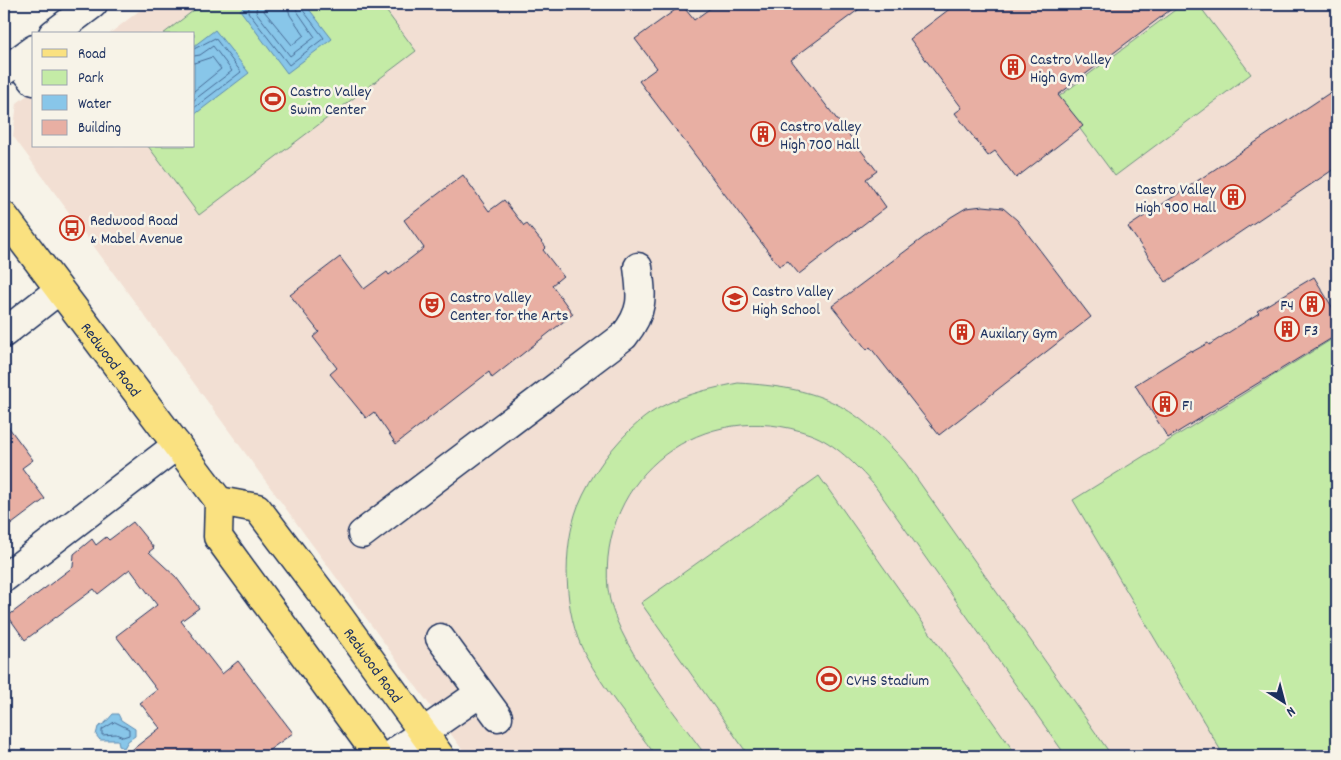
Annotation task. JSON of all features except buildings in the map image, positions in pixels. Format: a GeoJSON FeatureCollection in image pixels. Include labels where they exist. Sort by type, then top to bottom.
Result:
{"type":"FeatureCollection","features":[{"type":"Feature","properties":{"kind":"main road","name":"Redwood Road"},"geometry":{"type":"LineString","coordinates":[[4,216],[219,501],[257,508],[338,615],[440,756]]}},
{"type":"Feature","properties":{"kind":"main road"},"geometry":{"type":"LineString","coordinates":[[219,501],[218,537],[378,756]]}},
{"type":"Feature","properties":{"kind":"street"},"geometry":{"type":"LineString","coordinates":[[56,32],[93,4]]}},
{"type":"Feature","properties":{"kind":"street"},"geometry":{"type":"LineString","coordinates":[[362,534],[624,336],[634,324],[640,310],[641,293],[638,267]]}},
{"type":"Feature","properties":{"kind":"street"},"geometry":{"type":"LineString","coordinates":[[4,333],[59,290]]}},
{"type":"Feature","properties":{"kind":"street"},"geometry":{"type":"LineString","coordinates":[[4,578],[177,445]]}},
{"type":"Feature","properties":{"kind":"street"},"geometry":{"type":"LineString","coordinates":[[440,638],[498,718]]}},
{"type":"Feature","properties":{"kind":"street"},"geometry":{"type":"LineString","coordinates":[[389,756],[480,693]]}},
{"type":"Feature","properties":{"kind":"shaded area","name":"Castro Valley High School"},"geometry":{"type":"Polygon","coordinates":[[[148,4],[1337,4],[1337,756],[467,756],[13,136],[17,103],[32,92],[32,148],[195,148],[195,32],[112,32],[148,4]]]}},
{"type":"Feature","properties":{"kind":"green space","name":"Castro Valley Swim Center"},"geometry":{"type":"Polygon","coordinates":[[[202,4],[381,4],[416,51],[199,215],[149,148],[195,148],[195,32],[166,32],[202,4]]]}},
{"type":"Feature","properties":{"kind":"green space"},"geometry":{"type":"Polygon","coordinates":[[[1183,4],[1198,4],[1251,74],[1115,176],[1057,98],[1183,4]]]}},
{"type":"Feature","properties":{"kind":"green space"},"geometry":{"type":"Polygon","coordinates":[[[1337,336],[1337,756],[1224,756],[1073,500],[1337,336]]]}},
{"type":"Feature","properties":{"kind":"green space"},"geometry":{"type":"Polygon","coordinates":[[[738,383],[766,385],[812,394],[850,412],[886,441],[905,462],[1112,756],[1066,756],[874,485],[852,462],[828,443],[810,434],[770,425],[732,426],[697,436],[665,454],[639,480],[620,511],[609,548],[608,589],[613,610],[633,654],[706,756],[656,756],[601,680],[585,654],[578,638],[572,619],[567,580],[569,541],[583,494],[596,471],[612,449],[630,430],[662,406],[699,392],[738,383]]]}},
{"type":"Feature","properties":{"kind":"green space","name":"CVHS Stadium"},"geometry":{"type":"Polygon","coordinates":[[[819,476],[1017,756],[749,756],[641,603],[819,476]]]}},
{"type":"Feature","properties":{"kind":"water"},"geometry":{"type":"Polygon","coordinates":[[[248,4],[305,4],[332,39],[287,73],[240,10],[248,4]]]}},
{"type":"Feature","properties":{"kind":"water"},"geometry":{"type":"Polygon","coordinates":[[[215,30],[249,73],[195,114],[195,45],[215,30]]]}},
{"type":"Feature","properties":{"kind":"water"},"geometry":{"type":"Polygon","coordinates":[[[113,714],[118,714],[121,720],[135,729],[135,736],[128,741],[124,748],[119,746],[118,740],[100,740],[96,735],[98,727],[105,723],[113,714]]]}},
{"type":"Feature","properties":{"kind":"place","name":"Castro Valley High Gym"},"geometry":{"type":"Point","coordinates":[1013,67]}},
{"type":"Feature","properties":{"kind":"place","name":"Castro Valley Swim Center"},"geometry":{"type":"Point","coordinates":[273,99]}},
{"type":"Feature","properties":{"kind":"place","name":"Castro Valley High 700 Hall"},"geometry":{"type":"Point","coordinates":[763,134]}},
{"type":"Feature","properties":{"kind":"place","name":"Castro Valley High 900 Hall"},"geometry":{"type":"Point","coordinates":[1233,197]}},
{"type":"Feature","properties":{"kind":"place","name":"Redwood Road & Mabel Avenue"},"geometry":{"type":"Point","coordinates":[72,228]}},
{"type":"Feature","properties":{"kind":"place","name":"Castro Valley High School"},"geometry":{"type":"Point","coordinates":[735,299]}},
{"type":"Feature","properties":{"kind":"place","name":"F4"},"geometry":{"type":"Point","coordinates":[1312,304]}},
{"type":"Feature","properties":{"kind":"place","name":"Castro Valley Center for the Arts"},"geometry":{"type":"Point","coordinates":[432,305]}},
{"type":"Feature","properties":{"kind":"place","name":"F3"},"geometry":{"type":"Point","coordinates":[1287,329]}},
{"type":"Feature","properties":{"kind":"place","name":"Auxilary Gym"},"geometry":{"type":"Point","coordinates":[962,332]}},
{"type":"Feature","properties":{"kind":"place","name":"F1"},"geometry":{"type":"Point","coordinates":[1165,404]}},
{"type":"Feature","properties":{"kind":"place","name":"CVHS Stadium"},"geometry":{"type":"Point","coordinates":[829,679]}}]}
